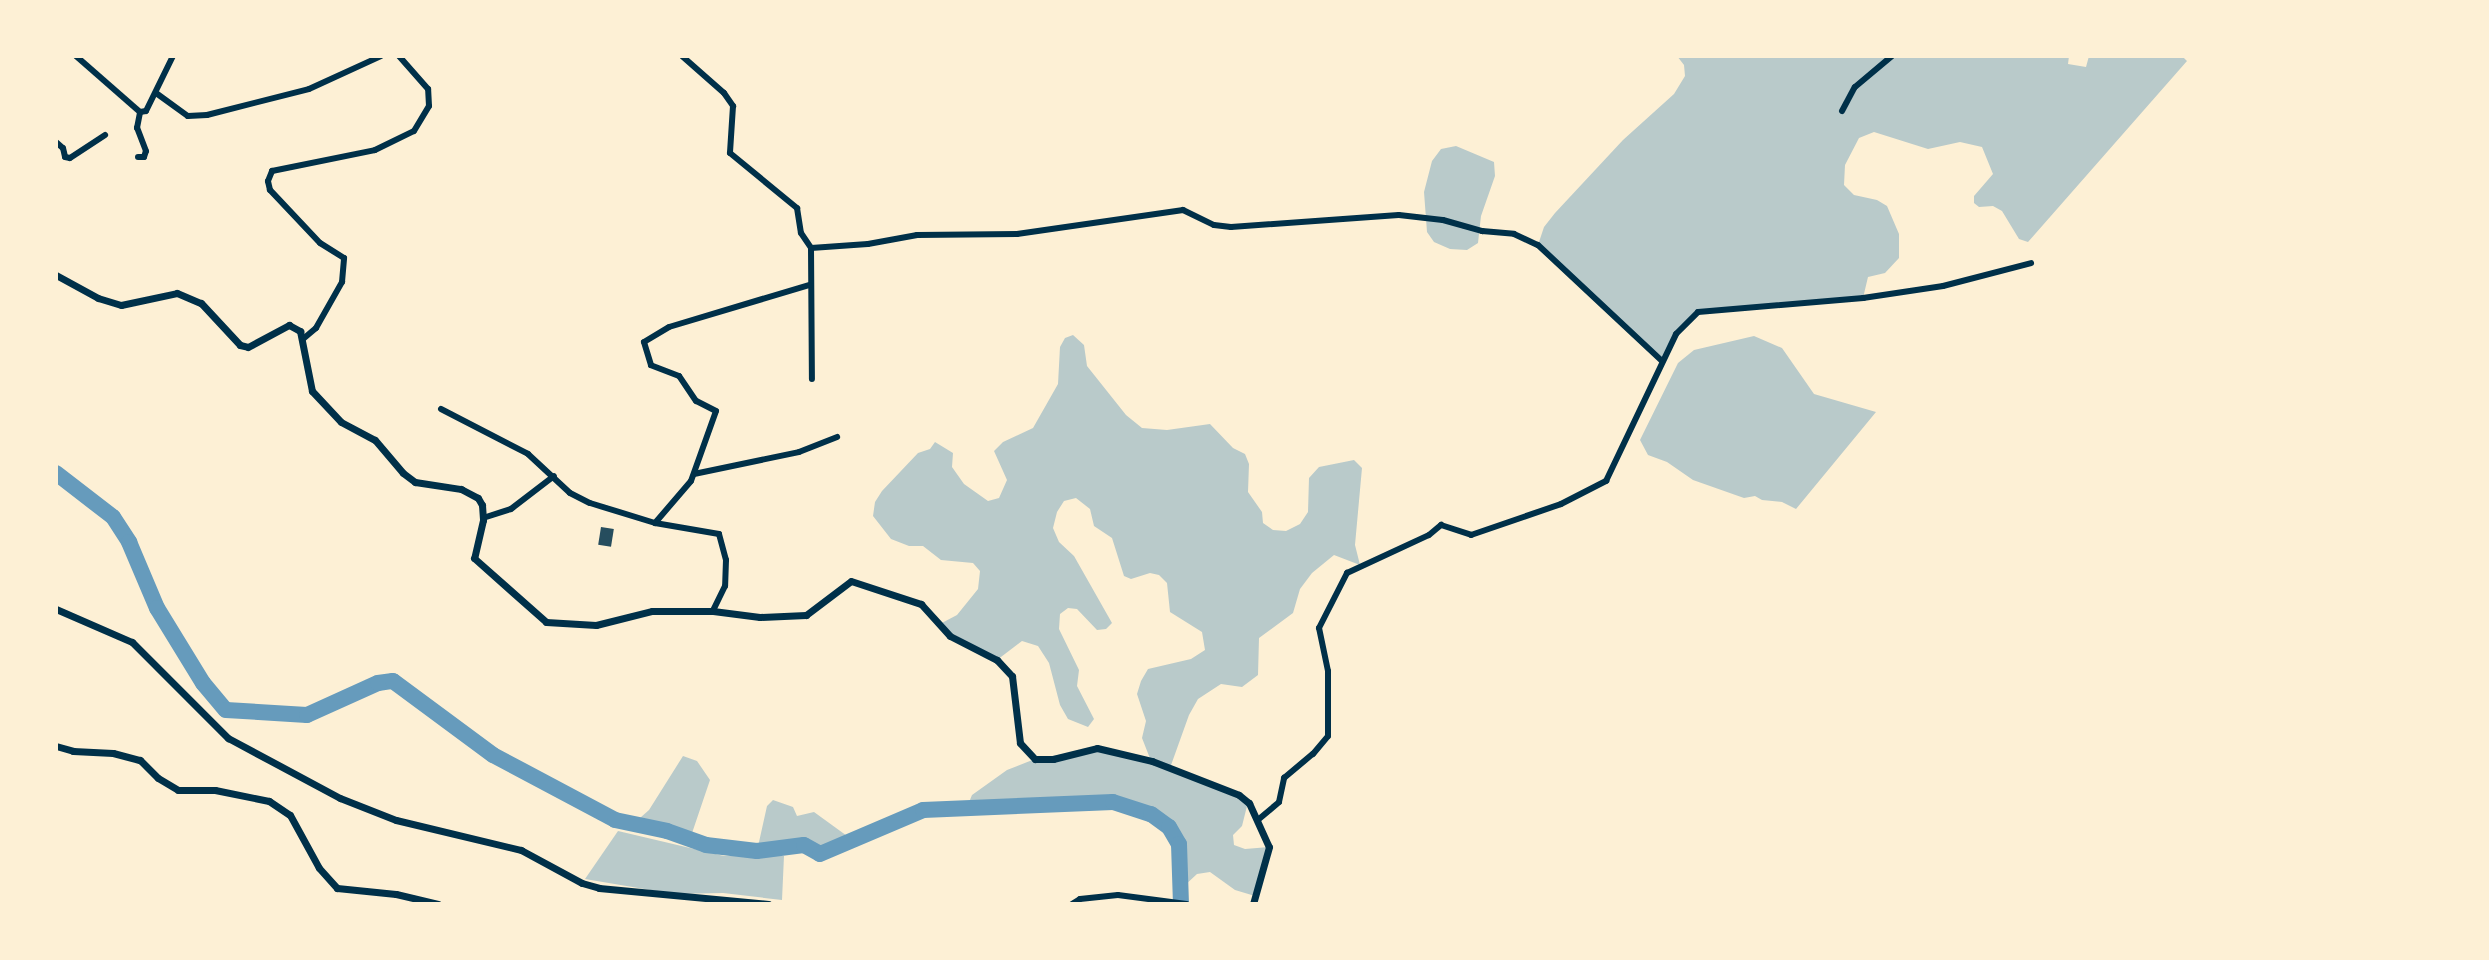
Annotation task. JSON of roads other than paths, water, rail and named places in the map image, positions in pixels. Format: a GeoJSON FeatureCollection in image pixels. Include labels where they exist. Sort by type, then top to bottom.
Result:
{"type":"FeatureCollection","features":[{"type":"Feature","properties":{"kind":"street"},"geometry":{"type":"LineString","coordinates":[[76,56],[140,112]]}},
{"type":"Feature","properties":{"kind":"street"},"geometry":{"type":"LineString","coordinates":[[140,112],[146,111],[173,56]]}},
{"type":"Feature","properties":{"kind":"street"},"geometry":{"type":"LineString","coordinates":[[156,93],[188,116],[207,115],[309,89],[381,56]]}},
{"type":"Feature","properties":{"kind":"street"},"geometry":{"type":"LineString","coordinates":[[303,339],[316,328],[342,282],[344,258],[320,243],[270,190],[268,181],[272,171],[375,150],[414,131],[429,106],[428,89],[399,56]]}},
{"type":"Feature","properties":{"kind":"street"},"geometry":{"type":"LineString","coordinates":[[682,56],[724,93],[733,106],[730,153],[797,208],[801,233],[811,248],[812,379]]}},
{"type":"Feature","properties":{"kind":"street"},"geometry":{"type":"LineString","coordinates":[[1842,111],[1855,87],[1892,56]]}},
{"type":"Feature","properties":{"kind":"street"},"geometry":{"type":"LineString","coordinates":[[138,157],[144,157],[146,151],[137,128],[140,112]]}},
{"type":"Feature","properties":{"kind":"street"},"geometry":{"type":"LineString","coordinates":[[56,142],[63,148],[65,157],[70,158],[105,135]]}},
{"type":"Feature","properties":{"kind":"street"},"geometry":{"type":"LineString","coordinates":[[811,248],[868,244],[917,235],[1017,234],[1183,210],[1214,225],[1231,227],[1399,215],[1443,220],[1482,231],[1514,234],[1538,245],[1662,361]]}},
{"type":"Feature","properties":{"kind":"street"},"geometry":{"type":"LineString","coordinates":[[1259,819],[1279,802],[1284,778],[1313,754],[1328,736],[1328,671],[1319,628],[1347,573],[1419,540],[1441,525],[1471,535],[1492,525],[1547,510],[1606,481],[1662,361],[1685,322],[1698,312],[1858,299],[1943,286],[2031,263]]}},
{"type":"Feature","properties":{"kind":"street"},"geometry":{"type":"LineString","coordinates":[[56,275],[98,298],[121,305],[177,293],[201,303],[240,345],[248,347],[289,325],[300,331],[312,391],[341,422],[375,440],[403,473],[415,482],[461,489],[478,498],[483,518],[474,558],[546,622],[596,625],[652,611],[713,611],[760,617],[806,615],[851,581],[921,604],[950,636],[997,660],[1012,676],[1020,743],[1035,759],[1053,759],[1097,748],[1121,753],[1239,795],[1259,819],[1269,847],[1253,904]]}},
{"type":"Feature","properties":{"kind":"street"},"geometry":{"type":"LineString","coordinates":[[655,523],[694,474],[716,411],[696,401],[679,376],[651,365],[644,342],[669,327],[715,316],[809,285]]}},
{"type":"Feature","properties":{"kind":"street"},"geometry":{"type":"LineString","coordinates":[[441,409],[456,420],[513,445],[554,476],[570,493],[590,503],[655,523],[707,529],[722,536],[726,560],[725,586],[713,611]]}},
{"type":"Feature","properties":{"kind":"street"},"geometry":{"type":"LineString","coordinates":[[694,474],[799,452],[837,437]]}},
{"type":"Feature","properties":{"kind":"street"},"geometry":{"type":"LineString","coordinates":[[483,518],[511,509],[554,476]]}},
{"type":"Feature","properties":{"kind":"street"},"geometry":{"type":"LineString","coordinates":[[56,609],[132,642],[228,738],[340,798],[396,820],[521,850],[582,883],[599,888],[768,904]]}},
{"type":"Feature","properties":{"kind":"street"},"geometry":{"type":"LineString","coordinates":[[56,746],[73,751],[113,753],[140,760],[158,778],[178,790],[215,790],[269,801],[290,815],[319,868],[337,888],[396,894],[438,904]]}},
{"type":"Feature","properties":{"kind":"street"},"geometry":{"type":"LineString","coordinates":[[1072,904],[1090,897],[1154,899],[1186,904]]}},
{"type":"Feature","properties":{"kind":"waterway"},"geometry":{"type":"LineString","coordinates":[[56,473],[113,517],[129,542],[157,608],[203,683],[226,710],[307,715],[378,683],[393,681],[493,755],[615,820],[667,831],[706,845],[757,851],[804,845],[820,854],[923,810],[1113,802],[1151,814],[1169,827],[1179,844],[1181,904]]}}]}
